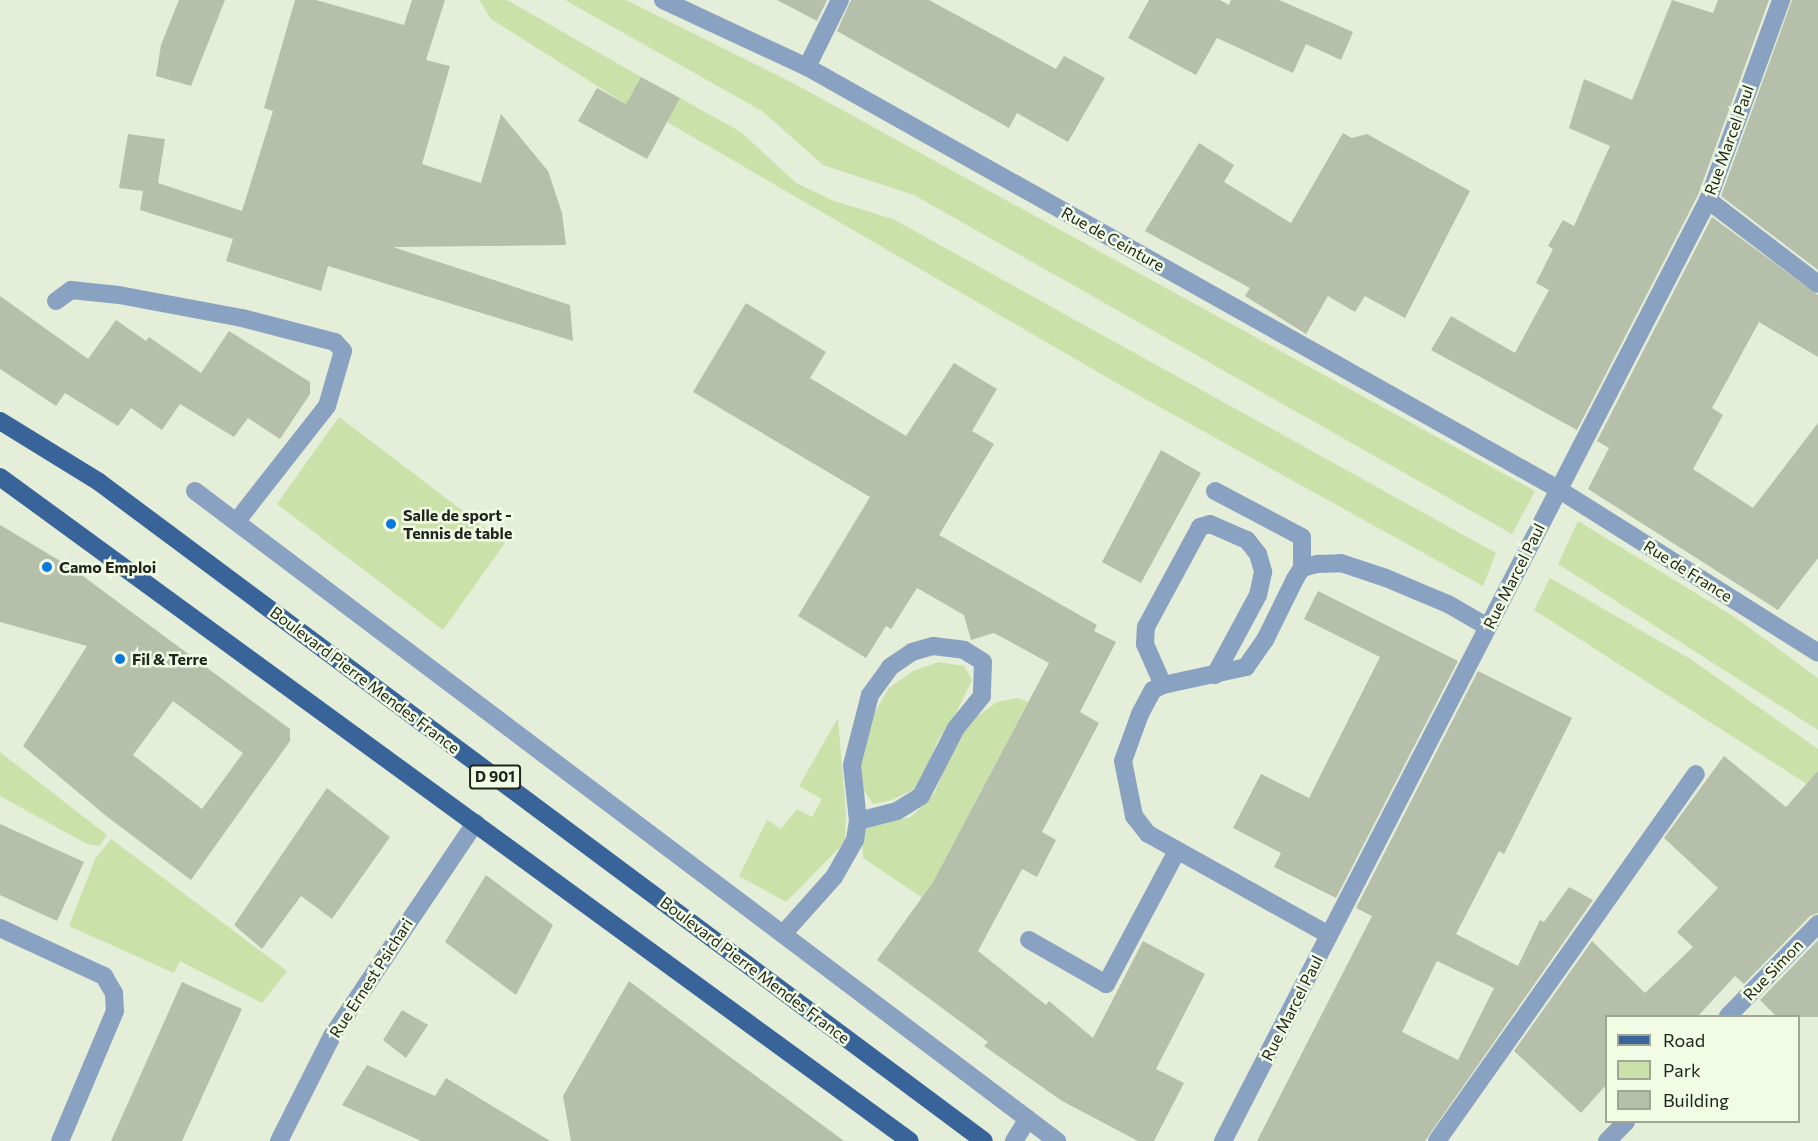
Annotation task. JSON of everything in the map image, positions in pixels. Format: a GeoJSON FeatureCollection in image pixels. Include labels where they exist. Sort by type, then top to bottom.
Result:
{"type":"FeatureCollection","features":[{"type":"Feature","properties":{"kind":"main road","name":"Boulevard Pierre Mendes France"},"geometry":{"type":"LineString","coordinates":[[0,421],[99,482],[984,1141]]}},
{"type":"Feature","properties":{"kind":"main road","name":"D 901"},"geometry":{"type":"LineString","coordinates":[[0,477],[909,1141]]}},
{"type":"Feature","properties":{"kind":"street","name":"Rue de Ceinture"},"geometry":{"type":"LineString","coordinates":[[663,0],[807,67],[1558,489]]}},
{"type":"Feature","properties":{"kind":"street"},"geometry":{"type":"LineString","coordinates":[[807,67],[840,0]]}},
{"type":"Feature","properties":{"kind":"street","name":"Rue Marcel Paul"},"geometry":{"type":"LineString","coordinates":[[1223,1141],[1708,200],[1781,0]]}},
{"type":"Feature","properties":{"kind":"street"},"geometry":{"type":"LineString","coordinates":[[1708,200],[1818,284]]}},
{"type":"Feature","properties":{"kind":"street"},"geometry":{"type":"LineString","coordinates":[[56,301],[71,291],[119,295],[242,318],[335,342],[343,351],[327,405],[236,522]]}},
{"type":"Feature","properties":{"kind":"street","name":"Rue de France"},"geometry":{"type":"LineString","coordinates":[[1558,489],[1818,653]]}},
{"type":"Feature","properties":{"kind":"street"},"geometry":{"type":"LineString","coordinates":[[195,491],[1057,1141]]}},
{"type":"Feature","properties":{"kind":"street"},"geometry":{"type":"LineString","coordinates":[[1215,491],[1302,537],[1302,568],[1265,640],[1246,667],[1163,685],[1153,690],[1144,706],[1123,761],[1134,816],[1148,834],[1329,935]]}},
{"type":"Feature","properties":{"kind":"street"},"geometry":{"type":"LineString","coordinates":[[1163,685],[1145,644],[1146,627],[1200,527],[1210,524],[1247,540],[1258,554],[1263,572],[1258,595],[1215,675]]}},
{"type":"Feature","properties":{"kind":"street"},"geometry":{"type":"LineString","coordinates":[[1302,568],[1341,563],[1448,604],[1488,627]]}},
{"type":"Feature","properties":{"kind":"street"},"geometry":{"type":"LineString","coordinates":[[783,934],[834,877],[849,855],[858,821],[852,765],[856,740],[870,695],[890,667],[912,652],[933,646],[964,650],[983,662],[982,696],[956,728],[921,796],[897,811],[858,821]]}},
{"type":"Feature","properties":{"kind":"street"},"geometry":{"type":"LineString","coordinates":[[1437,1141],[1695,774]]}},
{"type":"Feature","properties":{"kind":"street","name":"Rue Ernest Psichari"},"geometry":{"type":"LineString","coordinates":[[279,1141],[332,1036],[475,823]]}},
{"type":"Feature","properties":{"kind":"street"},"geometry":{"type":"LineString","coordinates":[[1029,940],[1106,984],[1177,851]]}},
{"type":"Feature","properties":{"kind":"street","name":"Rue Simon"},"geometry":{"type":"LineString","coordinates":[[1730,1015],[1818,924]]}},
{"type":"Feature","properties":{"kind":"street"},"geometry":{"type":"LineString","coordinates":[[0,928],[104,975],[114,993],[115,1011],[60,1141]]}},
{"type":"Feature","properties":{"kind":"street"},"geometry":{"type":"LineString","coordinates":[[1014,1141],[1028,1119]]}},
{"type":"Feature","properties":{"kind":"street"},"geometry":{"type":"LineString","coordinates":[[1607,1141],[1625,1123]]}},
{"type":"Feature","properties":{"kind":"green space"},"geometry":{"type":"Polygon","coordinates":[[[479,0],[507,0],[641,77],[626,104],[491,19],[479,0]]]}},
{"type":"Feature","properties":{"kind":"green space"},"geometry":{"type":"Polygon","coordinates":[[[565,0],[626,0],[795,84],[1535,491],[1512,534],[914,195],[823,165],[762,111],[565,0]]]}},
{"type":"Feature","properties":{"kind":"green space"},"geometry":{"type":"Polygon","coordinates":[[[680,98],[741,132],[796,183],[834,201],[893,219],[1496,553],[1483,586],[1120,385],[667,122],[680,98]]]}},
{"type":"Feature","properties":{"kind":"green space","name":"Salle de sport - Tennis de table"},"geometry":{"type":"Polygon","coordinates":[[[339,417],[505,543],[443,630],[277,504],[339,417]]]}},
{"type":"Feature","properties":{"kind":"green space"},"geometry":{"type":"Polygon","coordinates":[[[1578,521],[1733,616],[1818,678],[1818,730],[1558,564],[1578,521]]]}},
{"type":"Feature","properties":{"kind":"green space"},"geometry":{"type":"Polygon","coordinates":[[[1550,578],[1692,660],[1818,749],[1818,791],[1534,610],[1550,578]]]}},
{"type":"Feature","properties":{"kind":"green space"},"geometry":{"type":"Polygon","coordinates":[[[939,662],[964,666],[972,680],[956,713],[938,740],[918,787],[892,800],[873,804],[863,789],[860,760],[870,720],[889,688],[913,671],[939,662]]]}},
{"type":"Feature","properties":{"kind":"green space"},"geometry":{"type":"Polygon","coordinates":[[[1017,698],[1028,702],[924,899],[863,858],[862,839],[867,827],[911,817],[934,794],[953,748],[972,720],[997,702],[1017,698]]]}},
{"type":"Feature","properties":{"kind":"green space"},"geometry":{"type":"Polygon","coordinates":[[[838,718],[846,813],[845,842],[786,902],[739,876],[767,820],[781,829],[797,809],[812,817],[822,799],[799,786],[838,718]]]}},
{"type":"Feature","properties":{"kind":"green space"},"geometry":{"type":"Polygon","coordinates":[[[0,752],[107,835],[99,846],[87,844],[0,796],[0,752]]]}},
{"type":"Feature","properties":{"kind":"green space"},"geometry":{"type":"Polygon","coordinates":[[[111,839],[287,971],[262,1003],[180,961],[174,973],[69,926],[95,859],[111,839]]]}},
{"type":"Feature","properties":{"kind":"building"},"geometry":{"type":"Polygon","coordinates":[[[179,0],[225,0],[191,86],[156,76],[161,45],[179,0]]]}},
{"type":"Feature","properties":{"kind":"building"},"geometry":{"type":"Polygon","coordinates":[[[295,0],[316,0],[404,25],[412,0],[445,0],[426,60],[450,66],[422,164],[481,183],[501,114],[548,171],[562,213],[566,245],[393,247],[570,305],[573,341],[328,266],[321,291],[226,261],[233,239],[140,210],[143,191],[119,188],[128,134],[165,139],[158,183],[242,211],[273,111],[264,108],[295,0]]]}},
{"type":"Feature","properties":{"kind":"building"},"geometry":{"type":"Polygon","coordinates":[[[777,0],[827,0],[817,21],[777,0]]]}},
{"type":"Feature","properties":{"kind":"building"},"geometry":{"type":"Polygon","coordinates":[[[851,0],[929,0],[1056,69],[1064,56],[1105,78],[1068,142],[1017,113],[1009,128],[837,31],[851,0]]]}},
{"type":"Feature","properties":{"kind":"building"},"geometry":{"type":"Polygon","coordinates":[[[1149,0],[1220,0],[1229,5],[1231,0],[1279,0],[1353,32],[1341,60],[1306,44],[1293,73],[1217,38],[1196,75],[1128,38],[1149,0]]]}},
{"type":"Feature","properties":{"kind":"building"},"geometry":{"type":"Polygon","coordinates":[[[1672,0],[1713,13],[1718,0],[1769,0],[1698,195],[1577,430],[1431,350],[1451,316],[1515,353],[1549,290],[1536,283],[1553,249],[1548,246],[1563,220],[1574,226],[1610,146],[1569,128],[1584,79],[1632,100],[1672,0]]]}},
{"type":"Feature","properties":{"kind":"building"},"geometry":{"type":"Polygon","coordinates":[[[1792,0],[1818,0],[1818,270],[1721,196],[1792,0]]]}},
{"type":"Feature","properties":{"kind":"building"},"geometry":{"type":"Polygon","coordinates":[[[641,77],[680,98],[647,159],[578,121],[597,88],[626,104],[641,77]]]}},
{"type":"Feature","properties":{"kind":"building"},"geometry":{"type":"Polygon","coordinates":[[[1343,133],[1352,138],[1367,134],[1470,191],[1405,318],[1365,296],[1355,312],[1328,296],[1306,334],[1245,296],[1250,288],[1145,231],[1199,143],[1234,165],[1224,182],[1291,223],[1343,133]]]}},
{"type":"Feature","properties":{"kind":"building"},"geometry":{"type":"Polygon","coordinates":[[[1712,217],[1818,295],[1818,357],[1759,322],[1712,408],[1723,415],[1693,469],[1753,508],[1818,423],[1818,558],[1778,610],[1588,489],[1609,448],[1597,441],[1712,217]]]}},
{"type":"Feature","properties":{"kind":"building"},"geometry":{"type":"Polygon","coordinates":[[[0,296],[88,359],[116,320],[146,341],[149,337],[201,373],[229,331],[310,382],[310,394],[280,439],[248,418],[234,437],[180,404],[162,430],[131,408],[118,426],[65,393],[56,406],[0,369],[0,296]]]}},
{"type":"Feature","properties":{"kind":"building"},"geometry":{"type":"Polygon","coordinates":[[[746,303],[826,352],[810,378],[906,436],[954,363],[997,389],[972,431],[994,444],[939,535],[1097,625],[1094,631],[1116,642],[1080,712],[1099,723],[1042,832],[1056,840],[1037,877],[1022,869],[978,951],[1046,1005],[1049,1001],[1093,1038],[1143,941],[1205,974],[1156,1069],[1184,1083],[1154,1141],[1138,1141],[1062,1101],[984,1046],[988,1042],[877,960],[933,882],[1049,663],[994,633],[971,640],[964,615],[917,588],[891,629],[886,626],[866,658],[798,616],[870,497],[693,392],[746,303]]]}},
{"type":"Feature","properties":{"kind":"building"},"geometry":{"type":"Polygon","coordinates":[[[1161,450],[1201,473],[1141,583],[1102,562],[1161,450]]]}},
{"type":"Feature","properties":{"kind":"building"},"geometry":{"type":"Polygon","coordinates":[[[0,525],[72,568],[290,729],[290,741],[191,880],[105,815],[23,746],[87,646],[0,622],[0,525]],[[173,701],[133,755],[202,809],[243,753],[173,701]]]}},
{"type":"Feature","properties":{"kind":"building"},"geometry":{"type":"Polygon","coordinates":[[[1318,591],[1458,661],[1336,898],[1274,867],[1281,853],[1233,828],[1261,774],[1309,798],[1380,657],[1304,619],[1318,591]]]}},
{"type":"Feature","properties":{"kind":"building"},"geometry":{"type":"Polygon","coordinates":[[[1478,671],[1572,718],[1504,854],[1499,851],[1456,934],[1518,966],[1540,920],[1544,922],[1569,887],[1593,900],[1425,1141],[1257,1141],[1372,916],[1356,908],[1478,671]],[[1437,961],[1402,1032],[1458,1060],[1494,988],[1437,961]]]}},
{"type":"Feature","properties":{"kind":"building"},"geometry":{"type":"Polygon","coordinates":[[[1724,756],[1786,807],[1818,771],[1818,913],[1810,916],[1744,984],[1735,976],[1699,1015],[1605,1015],[1605,1086],[1581,1113],[1514,1051],[1592,941],[1645,993],[1693,947],[1677,932],[1718,888],[1664,838],[1724,756]]]}},
{"type":"Feature","properties":{"kind":"building"},"geometry":{"type":"Polygon","coordinates":[[[327,788],[390,837],[332,919],[301,896],[262,949],[234,925],[327,788]]]}},
{"type":"Feature","properties":{"kind":"building"},"geometry":{"type":"Polygon","coordinates":[[[0,824],[84,862],[57,921],[0,895],[0,824]]]}},
{"type":"Feature","properties":{"kind":"building"},"geometry":{"type":"Polygon","coordinates":[[[486,875],[553,925],[516,995],[445,942],[486,875]]]}},
{"type":"Feature","properties":{"kind":"building"},"geometry":{"type":"Polygon","coordinates":[[[1818,940],[1818,1017],[1775,1015],[1760,1000],[1818,940]]]}},
{"type":"Feature","properties":{"kind":"building"},"geometry":{"type":"Polygon","coordinates":[[[629,981],[844,1141],[571,1141],[563,1096],[629,981]]]}},
{"type":"Feature","properties":{"kind":"building"},"geometry":{"type":"Polygon","coordinates":[[[182,982],[242,1009],[182,1141],[111,1141],[182,982]]]}},
{"type":"Feature","properties":{"kind":"building"},"geometry":{"type":"Polygon","coordinates":[[[402,1010],[428,1025],[406,1058],[383,1040],[402,1010]]]}},
{"type":"Feature","properties":{"kind":"building"},"geometry":{"type":"Polygon","coordinates":[[[367,1065],[435,1096],[446,1078],[550,1141],[421,1141],[342,1105],[367,1065]]]}},
{"type":"Feature","properties":{"kind":"place","name":"Salle de sport - Tennis de table"},"geometry":{"type":"Point","coordinates":[391,524]}},
{"type":"Feature","properties":{"kind":"place","name":"Camo Emploi"},"geometry":{"type":"Point","coordinates":[47,567]}},
{"type":"Feature","properties":{"kind":"place","name":"Fil & Terre"},"geometry":{"type":"Point","coordinates":[120,659]}}]}
